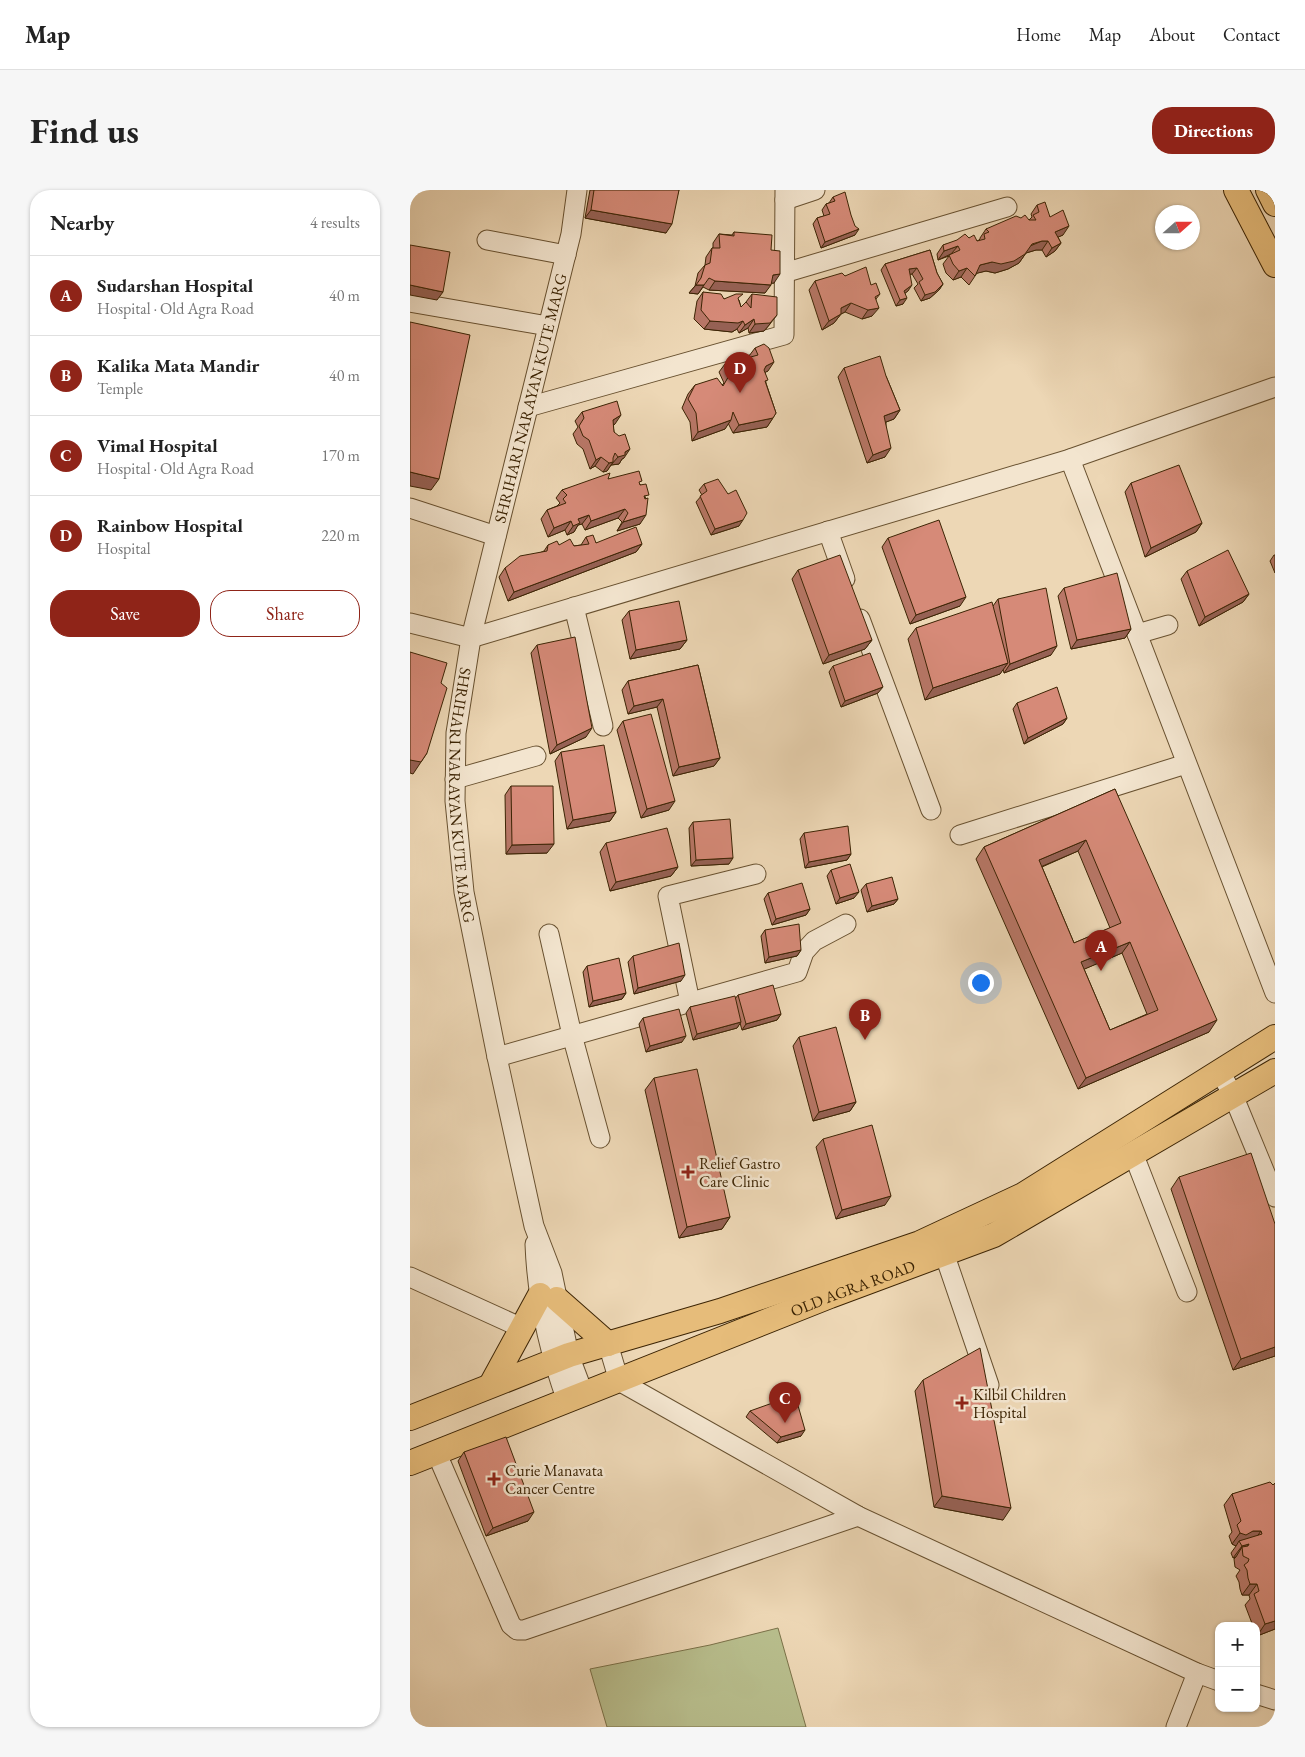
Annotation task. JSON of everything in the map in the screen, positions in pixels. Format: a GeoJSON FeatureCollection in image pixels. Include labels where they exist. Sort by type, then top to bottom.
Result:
{"type":"FeatureCollection","features":[{"type":"Feature","properties":{"kind":"main road"},"geometry":{"type":"LineString","coordinates":[[1236,190],[1275,265]]}},
{"type":"Feature","properties":{"kind":"main road"},"geometry":{"type":"LineString","coordinates":[[1268,190],[1275,204]]}},
{"type":"Feature","properties":{"kind":"main road","name":"OLD AGRA ROAD"},"geometry":{"type":"LineString","coordinates":[[410,1418],[561,1358],[720,1311],[920,1243],[1023,1195],[1275,1036]]}},
{"type":"Feature","properties":{"kind":"main road","name":"OLD AGRA ROAD"},"geometry":{"type":"LineString","coordinates":[[410,1463],[437,1454],[830,1296],[994,1235],[1275,1071]]}},
{"type":"Feature","properties":{"kind":"main road"},"geometry":{"type":"LineString","coordinates":[[491,1386],[522,1328],[549,1297],[608,1344]]}},
{"type":"Feature","properties":{"kind":"street","name":"SHRIHARI NARAYAN KUTE MARG"},"geometry":{"type":"LineString","coordinates":[[575,1398],[561,1358],[549,1297],[552,1273],[534,1226],[497,1057],[464,892],[455,801],[455,779],[456,733],[471,638],[571,234],[577,190]]}},
{"type":"Feature","properties":{"kind":"street"},"geometry":{"type":"LineString","coordinates":[[528,406],[784,335],[785,195],[814,190]]}},
{"type":"Feature","properties":{"kind":"street"},"geometry":{"type":"LineString","coordinates":[[784,274],[1007,208]]}},
{"type":"Feature","properties":{"kind":"street"},"geometry":{"type":"LineString","coordinates":[[487,240],[566,255]]}},
{"type":"Feature","properties":{"kind":"street"},"geometry":{"type":"LineString","coordinates":[[410,302],[548,326]]}},
{"type":"Feature","properties":{"kind":"street"},"geometry":{"type":"LineString","coordinates":[[410,623],[471,638],[1070,459],[1275,387]]}},
{"type":"Feature","properties":{"kind":"street"},"geometry":{"type":"LineString","coordinates":[[1070,459],[1275,993]]}},
{"type":"Feature","properties":{"kind":"street"},"geometry":{"type":"LineString","coordinates":[[410,508],[496,536]]}},
{"type":"Feature","properties":{"kind":"street"},"geometry":{"type":"LineString","coordinates":[[828,532],[931,810]]}},
{"type":"Feature","properties":{"kind":"street"},"geometry":{"type":"LineString","coordinates":[[574,607],[603,726]]}},
{"type":"Feature","properties":{"kind":"street"},"geometry":{"type":"LineString","coordinates":[[1136,634],[1168,625]]}},
{"type":"Feature","properties":{"kind":"street"},"geometry":{"type":"LineString","coordinates":[[1148,663],[1168,677]]}},
{"type":"Feature","properties":{"kind":"street"},"geometry":{"type":"LineString","coordinates":[[455,779],[536,756]]}},
{"type":"Feature","properties":{"kind":"street"},"geometry":{"type":"LineString","coordinates":[[960,835],[1186,764]]}},
{"type":"Feature","properties":{"kind":"street"},"geometry":{"type":"LineString","coordinates":[[690,1002],[668,896],[756,874]]}},
{"type":"Feature","properties":{"kind":"street"},"geometry":{"type":"LineString","coordinates":[[497,1057],[797,972],[804,952],[814,940],[846,924]]}},
{"type":"Feature","properties":{"kind":"street"},"geometry":{"type":"LineString","coordinates":[[549,934],[572,1035],[600,1138]]}},
{"type":"Feature","properties":{"kind":"street"},"geometry":{"type":"LineString","coordinates":[[1220,1072],[1233,1095],[1275,1197]]}},
{"type":"Feature","properties":{"kind":"street"},"geometry":{"type":"LineString","coordinates":[[1133,1153],[1186,1292]]}},
{"type":"Feature","properties":{"kind":"street"},"geometry":{"type":"LineString","coordinates":[[944,1253],[988,1385]]}},
{"type":"Feature","properties":{"kind":"street"},"geometry":{"type":"LineString","coordinates":[[410,1277],[522,1328]]}},
{"type":"Feature","properties":{"kind":"street"},"geometry":{"type":"LineString","coordinates":[[608,1344],[619,1381],[858,1516],[1197,1673],[1215,1680]]}},
{"type":"Feature","properties":{"kind":"street"},"geometry":{"type":"LineString","coordinates":[[437,1454],[512,1625],[517,1630],[534,1627],[858,1516]]}},
{"type":"Feature","properties":{"kind":"street"},"geometry":{"type":"LineString","coordinates":[[1176,1727],[1197,1673]]}},
{"type":"Feature","properties":{"kind":"street"},"geometry":{"type":"LineString","coordinates":[[1260,1695],[1275,1700]]}},
{"type":"Feature","properties":{"kind":"green space"},"geometry":{"type":"Polygon","coordinates":[[[778,1628],[806,1727],[607,1727],[590,1669],[710,1645],[778,1628]]]}},
{"type":"Feature","properties":{"kind":"building"},"geometry":{"type":"Polygon","coordinates":[[[594,190],[679,190],[672,224],[591,210],[594,190]]]}},
{"type":"Feature","properties":{"kind":"building"},"geometry":{"type":"Polygon","coordinates":[[[845,192],[855,226],[859,229],[825,242],[817,218],[830,214],[826,204],[835,201],[833,197],[845,192]]]}},
{"type":"Feature","properties":{"kind":"building"},"geometry":{"type":"Polygon","coordinates":[[[1045,202],[1050,217],[1063,210],[1069,226],[1055,232],[1061,243],[1052,248],[1048,241],[1032,244],[1025,254],[1014,261],[1001,264],[992,262],[980,265],[975,276],[967,268],[959,271],[953,264],[949,255],[960,250],[958,246],[944,251],[943,245],[957,240],[965,234],[969,238],[974,235],[977,241],[985,239],[984,234],[989,232],[986,229],[1016,216],[1021,218],[1025,215],[1029,220],[1036,220],[1033,215],[1039,212],[1037,205],[1045,202]]]}},
{"type":"Feature","properties":{"kind":"building"},"geometry":{"type":"Polygon","coordinates":[[[734,232],[772,235],[771,250],[780,251],[780,274],[773,275],[771,285],[715,281],[709,278],[704,285],[696,285],[701,278],[705,265],[710,263],[712,248],[720,248],[719,234],[734,236],[734,232]]]}},
{"type":"Feature","properties":{"kind":"building"},"geometry":{"type":"Polygon","coordinates":[[[410,245],[450,252],[443,292],[410,285],[410,245]]]}},
{"type":"Feature","properties":{"kind":"building"},"geometry":{"type":"Polygon","coordinates":[[[930,250],[937,273],[943,284],[935,292],[925,295],[919,282],[923,279],[917,268],[909,269],[912,285],[904,291],[907,298],[900,300],[885,264],[930,250]]]}},
{"type":"Feature","properties":{"kind":"building"},"geometry":{"type":"Polygon","coordinates":[[[866,267],[871,285],[876,283],[880,294],[875,297],[879,308],[868,310],[851,303],[841,308],[841,314],[829,321],[815,281],[842,273],[845,276],[866,267]]]}},
{"type":"Feature","properties":{"kind":"building"},"geometry":{"type":"Polygon","coordinates":[[[703,292],[721,294],[724,299],[736,294],[743,294],[738,298],[741,307],[746,302],[751,308],[752,294],[777,297],[777,315],[770,323],[755,324],[754,319],[745,325],[743,321],[738,323],[710,321],[701,310],[703,292]]]}},
{"type":"Feature","properties":{"kind":"building"},"geometry":{"type":"Polygon","coordinates":[[[410,322],[470,335],[439,479],[410,472],[410,322]]]}},
{"type":"Feature","properties":{"kind":"building"},"geometry":{"type":"Polygon","coordinates":[[[764,344],[769,348],[774,362],[766,366],[764,370],[768,380],[765,381],[776,413],[773,418],[739,425],[733,412],[731,420],[698,432],[696,413],[688,399],[695,385],[717,378],[723,386],[730,374],[725,364],[758,355],[755,348],[764,344]]]}},
{"type":"Feature","properties":{"kind":"building"},"geometry":{"type":"Polygon","coordinates":[[[880,356],[900,410],[884,416],[891,448],[873,455],[844,368],[880,356]]]}},
{"type":"Feature","properties":{"kind":"building"},"geometry":{"type":"Polygon","coordinates":[[[617,401],[621,415],[613,420],[614,432],[619,436],[625,434],[630,449],[625,452],[625,455],[618,457],[615,453],[613,462],[609,463],[601,457],[596,460],[589,440],[583,436],[579,426],[584,418],[582,412],[617,401]]]}},
{"type":"Feature","properties":{"kind":"building"},"geometry":{"type":"Polygon","coordinates":[[[1179,465],[1202,523],[1151,548],[1131,483],[1179,465]]]}},
{"type":"Feature","properties":{"kind":"building"},"geometry":{"type":"Polygon","coordinates":[[[639,471],[642,481],[639,482],[640,485],[646,484],[649,495],[644,496],[645,499],[648,498],[646,515],[623,522],[628,513],[625,509],[591,521],[589,515],[578,519],[580,523],[573,526],[571,521],[554,528],[547,510],[566,503],[563,499],[567,495],[562,490],[610,473],[608,479],[639,471]]]}},
{"type":"Feature","properties":{"kind":"building"},"geometry":{"type":"Polygon","coordinates":[[[718,479],[728,494],[736,490],[747,513],[743,520],[715,529],[700,496],[707,491],[704,484],[718,479]]]}},
{"type":"Feature","properties":{"kind":"building"},"geometry":{"type":"Polygon","coordinates":[[[939,520],[966,597],[916,615],[888,538],[939,520]]]}},
{"type":"Feature","properties":{"kind":"building"},"geometry":{"type":"Polygon","coordinates":[[[636,527],[642,544],[514,592],[505,568],[520,556],[547,551],[548,545],[557,541],[559,545],[570,539],[574,546],[589,544],[586,537],[593,535],[596,543],[636,527]]]}},
{"type":"Feature","properties":{"kind":"building"},"geometry":{"type":"Polygon","coordinates":[[[1228,550],[1249,594],[1205,617],[1187,571],[1228,550]]]}},
{"type":"Feature","properties":{"kind":"building"},"geometry":{"type":"Polygon","coordinates":[[[840,555],[872,640],[829,655],[798,570],[840,555]]]}},
{"type":"Feature","properties":{"kind":"building"},"geometry":{"type":"Polygon","coordinates":[[[1117,573],[1131,629],[1077,640],[1064,588],[1117,573]]]}},
{"type":"Feature","properties":{"kind":"building"},"geometry":{"type":"Polygon","coordinates":[[[1046,588],[1057,646],[1010,664],[998,599],[1046,588]]]}},
{"type":"Feature","properties":{"kind":"building"},"geometry":{"type":"Polygon","coordinates":[[[679,601],[687,640],[636,650],[629,611],[679,601]]]}},
{"type":"Feature","properties":{"kind":"building"},"geometry":{"type":"Polygon","coordinates":[[[992,602],[1008,663],[933,688],[916,628],[992,602]]]}},
{"type":"Feature","properties":{"kind":"building"},"geometry":{"type":"Polygon","coordinates":[[[575,637],[592,728],[557,745],[537,645],[575,637]]]}},
{"type":"Feature","properties":{"kind":"building"},"geometry":{"type":"Polygon","coordinates":[[[410,652],[447,663],[441,683],[447,688],[427,753],[421,762],[410,760],[410,652]]]}},
{"type":"Feature","properties":{"kind":"building"},"geometry":{"type":"Polygon","coordinates":[[[870,653],[883,687],[845,701],[833,666],[870,653]]]}},
{"type":"Feature","properties":{"kind":"building"},"geometry":{"type":"Polygon","coordinates":[[[698,665],[720,758],[679,767],[663,699],[634,706],[628,681],[698,665]]]}},
{"type":"Feature","properties":{"kind":"building"},"geometry":{"type":"Polygon","coordinates":[[[1057,687],[1067,718],[1028,738],[1017,703],[1057,687]]]}},
{"type":"Feature","properties":{"kind":"building"},"geometry":{"type":"Polygon","coordinates":[[[651,714],[675,801],[647,809],[623,721],[651,714]]]}},
{"type":"Feature","properties":{"kind":"building"},"geometry":{"type":"Polygon","coordinates":[[[604,745],[616,812],[573,820],[561,752],[604,745]]]}},
{"type":"Feature","properties":{"kind":"building"},"geometry":{"type":"Polygon","coordinates":[[[511,786],[553,786],[554,844],[512,845],[511,786]]]}},
{"type":"Feature","properties":{"kind":"building"},"geometry":{"type":"Polygon","coordinates":[[[1115,789],[1217,1020],[1086,1078],[984,847],[1115,789]],[[1086,840],[1039,860],[1074,943],[1121,923],[1086,840]],[[1130,942],[1081,962],[1110,1030],[1158,1010],[1130,942]]]}},
{"type":"Feature","properties":{"kind":"building"},"geometry":{"type":"Polygon","coordinates":[[[730,819],[733,858],[696,860],[693,822],[730,819]]]}},
{"type":"Feature","properties":{"kind":"building"},"geometry":{"type":"Polygon","coordinates":[[[848,826],[851,854],[809,862],[804,833],[848,826]]]}},
{"type":"Feature","properties":{"kind":"building"},"geometry":{"type":"Polygon","coordinates":[[[667,828],[678,867],[616,882],[606,843],[667,828]]]}},
{"type":"Feature","properties":{"kind":"building"},"geometry":{"type":"Polygon","coordinates":[[[850,864],[859,892],[840,898],[831,870],[850,864]]]}},
{"type":"Feature","properties":{"kind":"building"},"geometry":{"type":"Polygon","coordinates":[[[892,877],[898,899],[872,906],[866,884],[892,877]]]}},
{"type":"Feature","properties":{"kind":"building"},"geometry":{"type":"Polygon","coordinates":[[[802,883],[810,909],[776,919],[768,893],[802,883]]]}},
{"type":"Feature","properties":{"kind":"building"},"geometry":{"type":"Polygon","coordinates":[[[799,924],[801,950],[769,957],[765,930],[799,924]]]}},
{"type":"Feature","properties":{"kind":"building"},"geometry":{"type":"Polygon","coordinates":[[[679,943],[685,975],[638,988],[633,956],[679,943]]]}},
{"type":"Feature","properties":{"kind":"building"},"geometry":{"type":"Polygon","coordinates":[[[619,958],[626,993],[593,1001],[587,966],[619,958]]]}},
{"type":"Feature","properties":{"kind":"building"},"geometry":{"type":"Polygon","coordinates":[[[773,985],[781,1014],[746,1024],[738,995],[773,985]]]}},
{"type":"Feature","properties":{"kind":"building"},"geometry":{"type":"Polygon","coordinates":[[[735,996],[741,1022],[697,1034],[690,1007],[735,996]]]}},
{"type":"Feature","properties":{"kind":"building"},"geometry":{"type":"Polygon","coordinates":[[[679,1009],[686,1036],[650,1046],[643,1018],[679,1009]]]}},
{"type":"Feature","properties":{"kind":"building"},"geometry":{"type":"Polygon","coordinates":[[[836,1027],[856,1102],[819,1112],[799,1037],[836,1027]]]}},
{"type":"Feature","properties":{"kind":"building"},"geometry":{"type":"Polygon","coordinates":[[[697,1069],[730,1217],[687,1227],[654,1078],[697,1069]]]}},
{"type":"Feature","properties":{"kind":"building"},"geometry":{"type":"Polygon","coordinates":[[[872,1125],[891,1196],[842,1210],[823,1139],[872,1125]]]}},
{"type":"Feature","properties":{"kind":"building"},"geometry":{"type":"Polygon","coordinates":[[[1251,1153],[1275,1224],[1275,1347],[1241,1359],[1179,1177],[1251,1153]]]}},
{"type":"Feature","properties":{"kind":"building"},"geometry":{"type":"Polygon","coordinates":[[[980,1348],[1011,1508],[942,1496],[923,1380],[980,1348]]]}},
{"type":"Feature","properties":{"kind":"building"},"geometry":{"type":"Polygon","coordinates":[[[795,1395],[805,1430],[781,1437],[750,1411],[795,1395]]]}},
{"type":"Feature","properties":{"kind":"building"},"geometry":{"type":"Polygon","coordinates":[[[506,1437],[534,1512],[493,1528],[464,1452],[506,1437]]]}},
{"type":"Feature","properties":{"kind":"building"},"geometry":{"type":"Polygon","coordinates":[[[1270,1482],[1273,1485],[1275,1483],[1275,1621],[1265,1624],[1254,1594],[1259,1591],[1257,1584],[1250,1584],[1244,1565],[1249,1559],[1243,1556],[1242,1547],[1249,1544],[1242,1546],[1239,1541],[1262,1534],[1261,1531],[1253,1531],[1246,1535],[1240,1533],[1237,1525],[1241,1521],[1232,1494],[1270,1482]]]}},
{"type":"Feature","properties":{"kind":"place","name":"Rainbow Hospital"},"geometry":{"type":"Point","coordinates":[740,393]}},
{"type":"Feature","properties":{"kind":"place","name":"Sudarshan Hospital"},"geometry":{"type":"Point","coordinates":[1101,971]}},
{"type":"Feature","properties":{"kind":"place","name":"Kalika Mata Mandir"},"geometry":{"type":"Point","coordinates":[865,1040]}},
{"type":"Feature","properties":{"kind":"place","name":"Relief Gastro Care Clinic"},"geometry":{"type":"Point","coordinates":[688,1172]}},
{"type":"Feature","properties":{"kind":"place","name":"Kilbil Children Hospital"},"geometry":{"type":"Point","coordinates":[962,1403]}},
{"type":"Feature","properties":{"kind":"place","name":"Vimal Hospital"},"geometry":{"type":"Point","coordinates":[785,1423]}},
{"type":"Feature","properties":{"kind":"place","name":"Curie Manavata Cancer Centre"},"geometry":{"type":"Point","coordinates":[494,1479]}}]}
